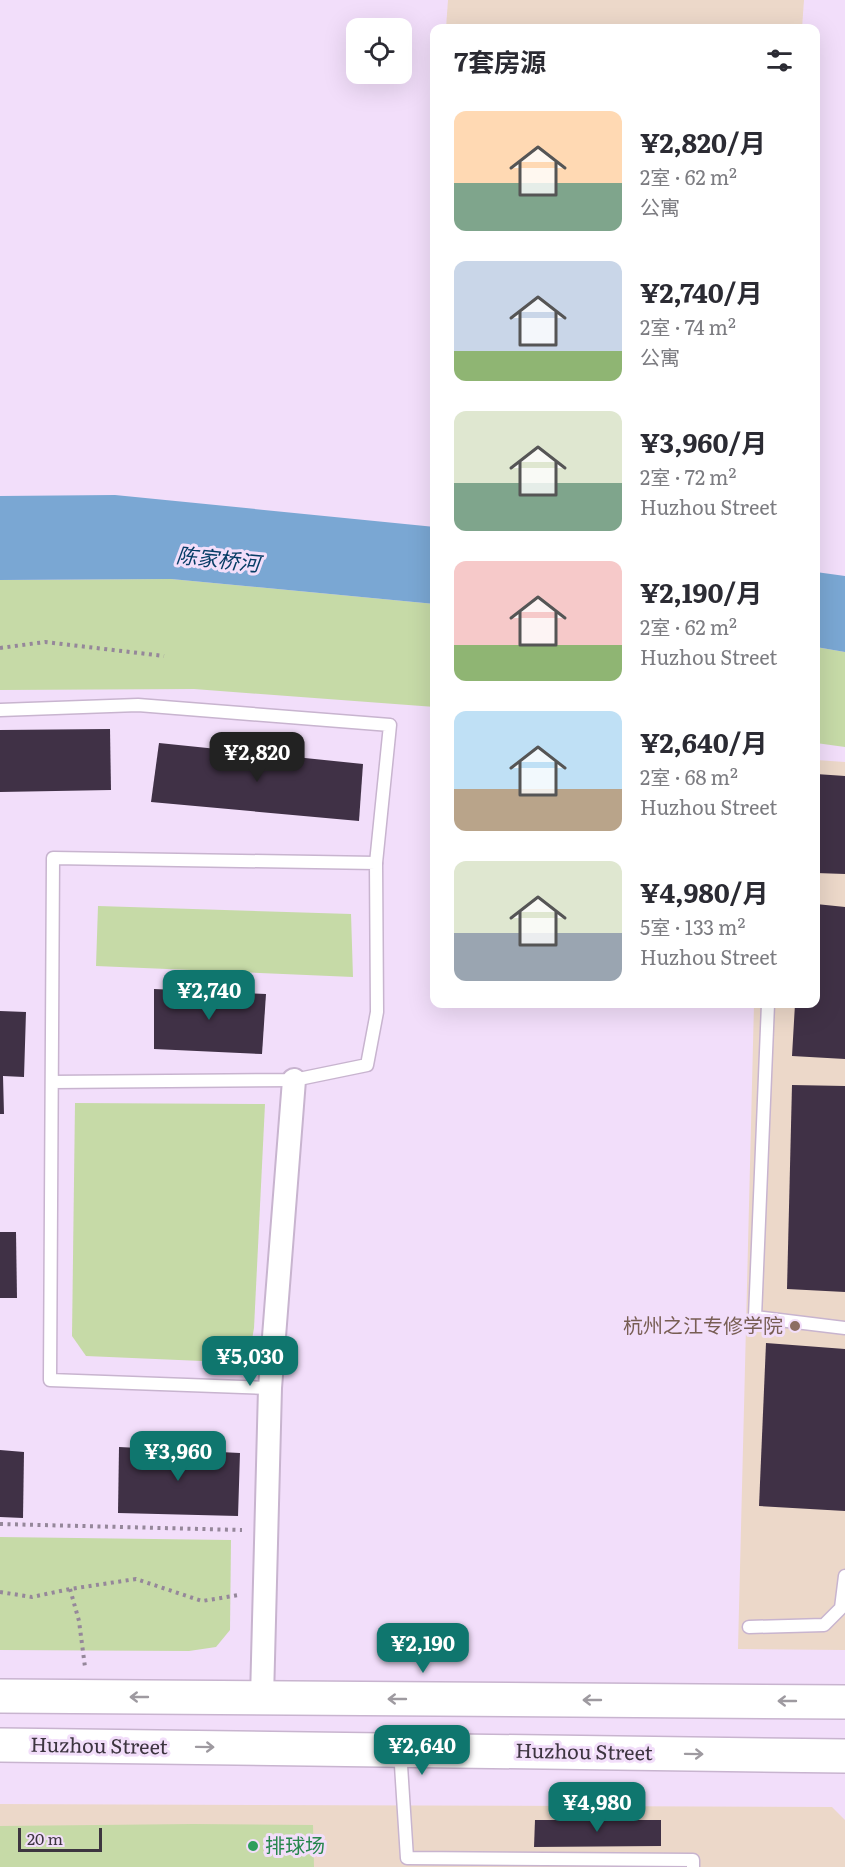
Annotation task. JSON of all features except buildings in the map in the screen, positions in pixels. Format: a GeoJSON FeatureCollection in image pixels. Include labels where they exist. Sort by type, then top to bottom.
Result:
{"type":"FeatureCollection","features":[{"type":"Feature","properties":{"kind":"main road"},"geometry":{"type":"LineString","coordinates":[[0,1696],[845,1702]]}},
{"type":"Feature","properties":{"kind":"main road","name":"Huzhou Street"},"geometry":{"type":"LineString","coordinates":[[0,1745],[845,1756]]}},
{"type":"Feature","properties":{"kind":"street"},"geometry":{"type":"LineString","coordinates":[[262,1698],[270,1388],[294,1080]]}},
{"type":"Feature","properties":{"kind":"lane"},"geometry":{"type":"LineString","coordinates":[[0,710],[138,705],[390,725],[376,863],[376,1012],[367,1065],[294,1080],[52,1082]]}},
{"type":"Feature","properties":{"kind":"lane"},"geometry":{"type":"LineString","coordinates":[[270,1388],[50,1380],[54,858],[376,863]]}},
{"type":"Feature","properties":{"kind":"lane"},"geometry":{"type":"LineString","coordinates":[[768,1008],[755,1317],[845,1328]]}},
{"type":"Feature","properties":{"kind":"lane"},"geometry":{"type":"LineString","coordinates":[[749,1627],[824,1625],[840,1608],[845,1576]]}},
{"type":"Feature","properties":{"kind":"lane"},"geometry":{"type":"LineString","coordinates":[[400,1750],[409,1864],[693,1860],[693,1867]]}},
{"type":"Feature","properties":{"kind":"path"},"geometry":{"type":"LineString","coordinates":[[0,648],[45,642],[164,656]]}},
{"type":"Feature","properties":{"kind":"path"},"geometry":{"type":"LineString","coordinates":[[0,1524],[266,1530]]}},
{"type":"Feature","properties":{"kind":"path"},"geometry":{"type":"LineString","coordinates":[[0,1592],[32,1597],[136,1579],[202,1601],[264,1591]]}},
{"type":"Feature","properties":{"kind":"path"},"geometry":{"type":"LineString","coordinates":[[70,1589],[79,1621],[89,1696]]}},
{"type":"Feature","properties":{"kind":"shaded area"},"geometry":{"type":"Polygon","coordinates":[[[448,0],[804,0],[802,24],[446,24],[448,0]]]}},
{"type":"Feature","properties":{"kind":"shaded area","name":"杭州之江专修学院"},"geometry":{"type":"Polygon","coordinates":[[[820,760],[845,762],[845,1650],[738,1649],[754,1008],[820,1008],[820,760]]]}},
{"type":"Feature","properties":{"kind":"shaded area"},"geometry":{"type":"Polygon","coordinates":[[[0,1804],[832,1807],[845,1820],[845,1867],[0,1867],[0,1804]]]}},
{"type":"Feature","properties":{"kind":"green space"},"geometry":{"type":"Polygon","coordinates":[[[171,579],[430,604],[430,707],[194,689],[0,690],[0,580],[171,579]]]}},
{"type":"Feature","properties":{"kind":"green space"},"geometry":{"type":"Polygon","coordinates":[[[820,648],[845,652],[845,747],[820,744],[820,648]]]}},
{"type":"Feature","properties":{"kind":"green space"},"geometry":{"type":"Polygon","coordinates":[[[98,906],[351,914],[353,977],[96,966],[98,906]]]}},
{"type":"Feature","properties":{"kind":"green space"},"geometry":{"type":"Polygon","coordinates":[[[75,1103],[265,1104],[254,1328],[248,1363],[86,1356],[72,1336],[75,1103]]]}},
{"type":"Feature","properties":{"kind":"green space"},"geometry":{"type":"Polygon","coordinates":[[[0,1537],[231,1540],[230,1630],[216,1647],[189,1651],[0,1650],[0,1537]]]}},
{"type":"Feature","properties":{"kind":"green space"},"geometry":{"type":"Polygon","coordinates":[[[313,1825],[314,1867],[0,1867],[0,1826],[313,1825]]]}},
{"type":"Feature","properties":{"kind":"water","name":"陈家桥河"},"geometry":{"type":"Polygon","coordinates":[[[115,495],[430,526],[430,604],[171,579],[0,580],[0,496],[115,495]]]}},
{"type":"Feature","properties":{"kind":"water"},"geometry":{"type":"Polygon","coordinates":[[[820,573],[845,576],[845,652],[820,648],[820,573]]]}},
{"type":"Feature","properties":{"kind":"place","name":"杭州之江专修学院"},"geometry":{"type":"Point","coordinates":[795,1326]}},
{"type":"Feature","properties":{"kind":"place","name":"排球场"},"geometry":{"type":"Point","coordinates":[253,1846]}}]}
